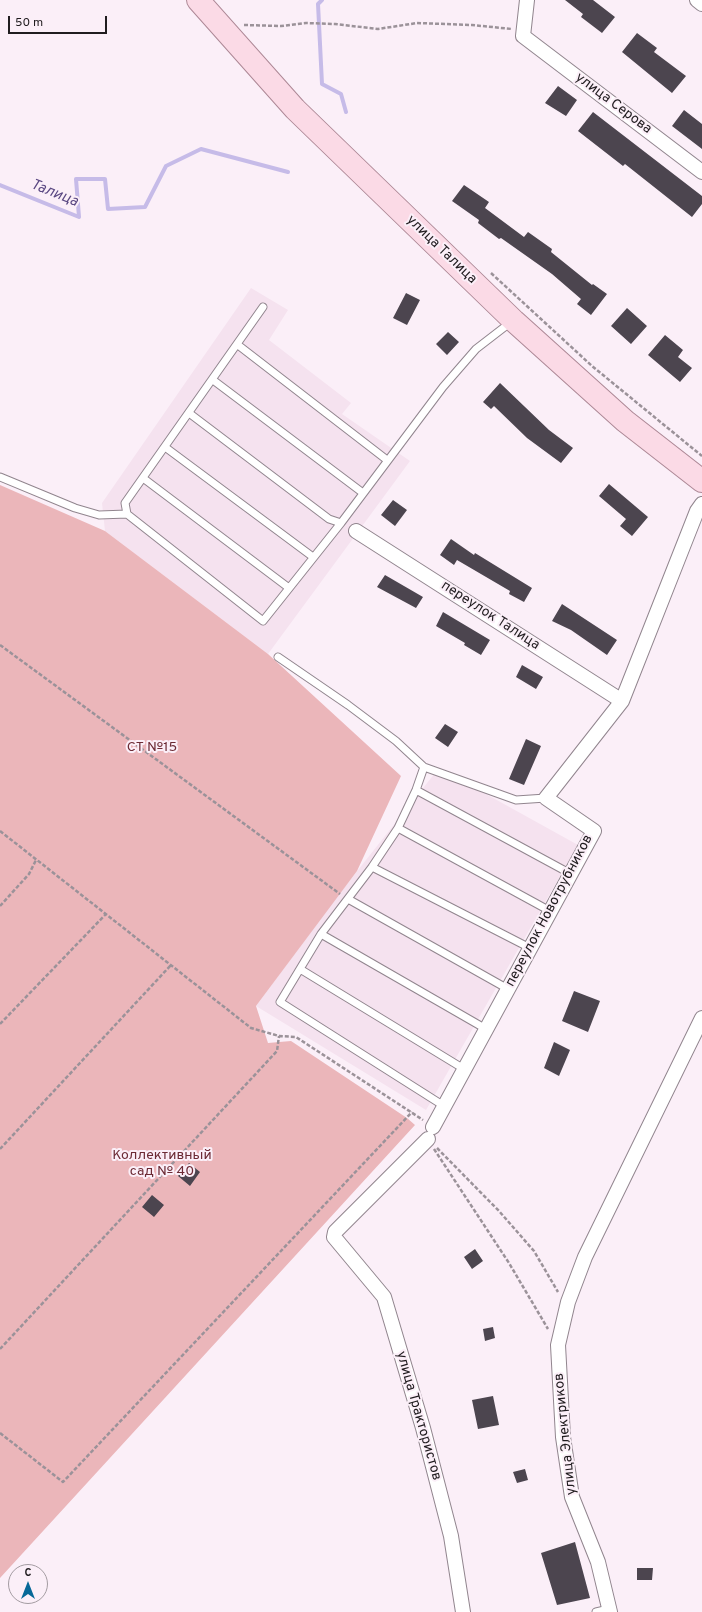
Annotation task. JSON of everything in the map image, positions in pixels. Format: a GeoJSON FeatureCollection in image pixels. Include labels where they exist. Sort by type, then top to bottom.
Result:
{"type":"FeatureCollection","features":[{"type":"Feature","properties":{"kind":"main road","name":"улица Талица"},"geometry":{"type":"LineString","coordinates":[[198,0],[295,109],[514,321],[625,421],[702,481]]}},
{"type":"Feature","properties":{"kind":"street"},"geometry":{"type":"LineString","coordinates":[[523,36],[527,0]]}},
{"type":"Feature","properties":{"kind":"street"},"geometry":{"type":"LineString","coordinates":[[697,0],[702,4]]}},
{"type":"Feature","properties":{"kind":"street","name":"улица Серова"},"geometry":{"type":"LineString","coordinates":[[523,36],[702,172]]}},
{"type":"Feature","properties":{"kind":"street"},"geometry":{"type":"LineString","coordinates":[[546,798],[622,701],[697,511],[702,504]]}},
{"type":"Feature","properties":{"kind":"street","name":"переулок Талица"},"geometry":{"type":"LineString","coordinates":[[356,531],[622,701]]}},
{"type":"Feature","properties":{"kind":"street","name":"переулок Новотрубников"},"geometry":{"type":"LineString","coordinates":[[334,1237],[335,1232],[430,1133],[594,831],[546,798]]}},
{"type":"Feature","properties":{"kind":"street","name":"улица Электриков"},"geometry":{"type":"LineString","coordinates":[[605,1611],[598,1562],[572,1497],[564,1437],[558,1345],[568,1302],[585,1257],[702,1018]]}},
{"type":"Feature","properties":{"kind":"street","name":"улица Трактористов"},"geometry":{"type":"LineString","coordinates":[[334,1237],[384,1297],[421,1421],[452,1536],[463,1612]]}},
{"type":"Feature","properties":{"kind":"lane"},"geometry":{"type":"LineString","coordinates":[[127,514],[125,503],[238,345],[263,307]]}},
{"type":"Feature","properties":{"kind":"lane"},"geometry":{"type":"LineString","coordinates":[[0,477],[75,508],[99,515],[127,514],[263,621],[341,522],[443,387],[476,349],[514,321]]}},
{"type":"Feature","properties":{"kind":"lane"},"geometry":{"type":"LineString","coordinates":[[238,345],[387,460]]}},
{"type":"Feature","properties":{"kind":"lane"},"geometry":{"type":"LineString","coordinates":[[213,380],[363,493]]}},
{"type":"Feature","properties":{"kind":"lane"},"geometry":{"type":"LineString","coordinates":[[189,413],[329,519],[341,522]]}},
{"type":"Feature","properties":{"kind":"lane"},"geometry":{"type":"LineString","coordinates":[[165,447],[313,557]]}},
{"type":"Feature","properties":{"kind":"lane"},"geometry":{"type":"LineString","coordinates":[[142,478],[289,588]]}},
{"type":"Feature","properties":{"kind":"lane"},"geometry":{"type":"LineString","coordinates":[[278,657],[348,705],[396,741],[424,767],[516,800],[546,798]]}},
{"type":"Feature","properties":{"kind":"lane"},"geometry":{"type":"LineString","coordinates":[[424,767],[416,790],[398,828],[372,867],[321,934],[280,1002],[444,1106]]}},
{"type":"Feature","properties":{"kind":"lane"},"geometry":{"type":"LineString","coordinates":[[416,790],[571,874]]}},
{"type":"Feature","properties":{"kind":"lane"},"geometry":{"type":"LineString","coordinates":[[398,828],[550,911]]}},
{"type":"Feature","properties":{"kind":"lane"},"geometry":{"type":"LineString","coordinates":[[372,867],[530,948]]}},
{"type":"Feature","properties":{"kind":"lane"},"geometry":{"type":"LineString","coordinates":[[348,899],[508,989]]}},
{"type":"Feature","properties":{"kind":"lane"},"geometry":{"type":"LineString","coordinates":[[321,934],[486,1029]]}},
{"type":"Feature","properties":{"kind":"lane"},"geometry":{"type":"LineString","coordinates":[[300,969],[464,1070]]}},
{"type":"Feature","properties":{"kind":"path"},"geometry":{"type":"LineString","coordinates":[[243,30],[238,24],[248,26],[280,26],[306,23],[335,24],[378,29],[417,23],[472,25],[512,29],[523,36]]}},
{"type":"Feature","properties":{"kind":"path"},"geometry":{"type":"LineString","coordinates":[[487,269],[592,366],[702,456]]}},
{"type":"Feature","properties":{"kind":"path"},"geometry":{"type":"LineString","coordinates":[[0,645],[348,899]]}},
{"type":"Feature","properties":{"kind":"path"},"geometry":{"type":"LineString","coordinates":[[0,831],[251,1028],[279,1036],[296,1037],[412,1112],[534,1251],[561,1297],[568,1302]]}},
{"type":"Feature","properties":{"kind":"path"},"geometry":{"type":"LineString","coordinates":[[0,906],[29,874],[36,860]]}},
{"type":"Feature","properties":{"kind":"path"},"geometry":{"type":"LineString","coordinates":[[0,1024],[106,914]]}},
{"type":"Feature","properties":{"kind":"path"},"geometry":{"type":"LineString","coordinates":[[0,1149],[171,965]]}},
{"type":"Feature","properties":{"kind":"path"},"geometry":{"type":"LineString","coordinates":[[0,1349],[277,1051],[279,1036]]}},
{"type":"Feature","properties":{"kind":"path"},"geometry":{"type":"LineString","coordinates":[[0,1432],[64,1482],[412,1112]]}},
{"type":"Feature","properties":{"kind":"path"},"geometry":{"type":"LineString","coordinates":[[430,1133],[558,1345]]}},
{"type":"Feature","properties":{"kind":"shaded area"},"geometry":{"type":"Polygon","coordinates":[[[251,288],[288,310],[269,340],[351,403],[342,414],[410,461],[268,654],[105,531],[102,503],[251,288]]]}},
{"type":"Feature","properties":{"kind":"shaded area"},"geometry":{"type":"Polygon","coordinates":[[[439,768],[578,845],[426,1110],[256,1006],[335,899],[439,768]]]}},
{"type":"Feature","properties":{"kind":"green space"},"geometry":{"type":"Polygon","coordinates":[[[0,485],[105,531],[268,654],[401,776],[357,871],[256,1006],[268,1043],[291,1041],[407,1118],[415,1125],[13,1564],[8,1564],[8,1569],[0,1578],[0,485]]]}},
{"type":"Feature","properties":{"kind":"building"},"geometry":{"type":"Polygon","coordinates":[[[565,0],[593,0],[615,17],[602,33],[581,17],[583,14],[565,0]]]}},
{"type":"Feature","properties":{"kind":"building"},"geometry":{"type":"Polygon","coordinates":[[[637,33],[657,48],[654,52],[686,76],[672,93],[622,52],[637,33]]]}},
{"type":"Feature","properties":{"kind":"building"},"geometry":{"type":"Polygon","coordinates":[[[558,86],[577,100],[566,116],[545,103],[558,86]]]}},
{"type":"Feature","properties":{"kind":"building"},"geometry":{"type":"Polygon","coordinates":[[[684,110],[702,124],[702,149],[672,126],[684,110]]]}},
{"type":"Feature","properties":{"kind":"building"},"geometry":{"type":"Polygon","coordinates":[[[593,112],[702,196],[702,204],[692,217],[625,164],[623,166],[578,131],[593,112]]]}},
{"type":"Feature","properties":{"kind":"building"},"geometry":{"type":"Polygon","coordinates":[[[464,185],[489,202],[485,208],[524,237],[528,232],[552,249],[551,252],[592,285],[593,284],[607,294],[591,315],[577,304],[581,299],[552,274],[501,238],[499,239],[478,223],[479,220],[452,201],[464,185]]]}},
{"type":"Feature","properties":{"kind":"building"},"geometry":{"type":"Polygon","coordinates":[[[406,293],[420,300],[407,325],[393,318],[406,293]]]}},
{"type":"Feature","properties":{"kind":"building"},"geometry":{"type":"Polygon","coordinates":[[[627,308],[647,326],[631,344],[611,326],[627,308]]]}},
{"type":"Feature","properties":{"kind":"building"},"geometry":{"type":"Polygon","coordinates":[[[448,332],[459,342],[447,355],[436,344],[448,332]]]}},
{"type":"Feature","properties":{"kind":"building"},"geometry":{"type":"Polygon","coordinates":[[[665,335],[683,350],[678,357],[692,368],[680,382],[648,355],[665,335]]]}},
{"type":"Feature","properties":{"kind":"building"},"geometry":{"type":"Polygon","coordinates":[[[500,383],[549,430],[573,448],[561,463],[527,438],[494,406],[491,409],[483,402],[500,383]]]}},
{"type":"Feature","properties":{"kind":"building"},"geometry":{"type":"Polygon","coordinates":[[[609,484],[648,517],[632,536],[620,526],[626,519],[599,496],[609,484]]]}},
{"type":"Feature","properties":{"kind":"building"},"geometry":{"type":"Polygon","coordinates":[[[393,500],[407,510],[395,526],[381,515],[393,500]]]}},
{"type":"Feature","properties":{"kind":"building"},"geometry":{"type":"Polygon","coordinates":[[[451,539],[474,555],[475,553],[532,588],[524,602],[509,594],[510,591],[457,560],[454,565],[440,555],[451,539]]]}},
{"type":"Feature","properties":{"kind":"building"},"geometry":{"type":"Polygon","coordinates":[[[385,575],[423,597],[416,608],[377,587],[385,575]]]}},
{"type":"Feature","properties":{"kind":"building"},"geometry":{"type":"Polygon","coordinates":[[[562,604],[617,640],[607,655],[571,630],[552,621],[562,604]]]}},
{"type":"Feature","properties":{"kind":"building"},"geometry":{"type":"Polygon","coordinates":[[[443,612],[490,640],[481,655],[464,645],[465,643],[436,626],[443,612]]]}},
{"type":"Feature","properties":{"kind":"building"},"geometry":{"type":"Polygon","coordinates":[[[522,665],[543,677],[536,689],[516,677],[522,665]]]}},
{"type":"Feature","properties":{"kind":"building"},"geometry":{"type":"Polygon","coordinates":[[[445,724],[458,732],[448,747],[435,738],[445,724]]]}},
{"type":"Feature","properties":{"kind":"building"},"geometry":{"type":"Polygon","coordinates":[[[526,739],[541,746],[524,785],[509,779],[526,739]]]}},
{"type":"Feature","properties":{"kind":"building"},"geometry":{"type":"Polygon","coordinates":[[[574,991],[600,1001],[588,1032],[562,1021],[574,991]]]}},
{"type":"Feature","properties":{"kind":"building"},"geometry":{"type":"Polygon","coordinates":[[[554,1042],[570,1050],[559,1076],[544,1068],[554,1042]]]}},
{"type":"Feature","properties":{"kind":"building"},"geometry":{"type":"Polygon","coordinates":[[[189,1163],[200,1172],[190,1186],[178,1176],[189,1163]]]}},
{"type":"Feature","properties":{"kind":"building"},"geometry":{"type":"Polygon","coordinates":[[[152,1195],[164,1205],[154,1217],[142,1207],[152,1195]]]}},
{"type":"Feature","properties":{"kind":"building"},"geometry":{"type":"Polygon","coordinates":[[[475,1249],[483,1261],[472,1269],[464,1257],[475,1249]]]}},
{"type":"Feature","properties":{"kind":"building"},"geometry":{"type":"Polygon","coordinates":[[[493,1327],[495,1338],[485,1341],[483,1329],[493,1327]]]}},
{"type":"Feature","properties":{"kind":"building"},"geometry":{"type":"Polygon","coordinates":[[[493,1396],[499,1425],[478,1429],[472,1400],[493,1396]]]}},
{"type":"Feature","properties":{"kind":"building"},"geometry":{"type":"Polygon","coordinates":[[[525,1469],[528,1480],[517,1483],[513,1472],[525,1469]]]}},
{"type":"Feature","properties":{"kind":"building"},"geometry":{"type":"Polygon","coordinates":[[[575,1542],[590,1598],[557,1605],[541,1553],[575,1542]]]}},
{"type":"Feature","properties":{"kind":"building"},"geometry":{"type":"Polygon","coordinates":[[[637,1568],[653,1568],[652,1580],[637,1580],[637,1568]]]}},
{"type":"Feature","properties":{"kind":"waterway","name":"Талица"},"geometry":{"type":"LineString","coordinates":[[322,0],[318,4],[322,84],[341,94],[346,112]]}},
{"type":"Feature","properties":{"kind":"waterway","name":"Талица"},"geometry":{"type":"LineString","coordinates":[[0,185],[79,217],[76,179],[105,179],[108,209],[145,207],[166,166],[201,149],[288,172]]}},
{"type":"Feature","properties":{"kind":"park label","name":"СТ №15"},"geometry":{"type":"Point","coordinates":[152,748]}},
{"type":"Feature","properties":{"kind":"park label","name":"Коллективный сад № 40"},"geometry":{"type":"Point","coordinates":[162,1164]}}]}
